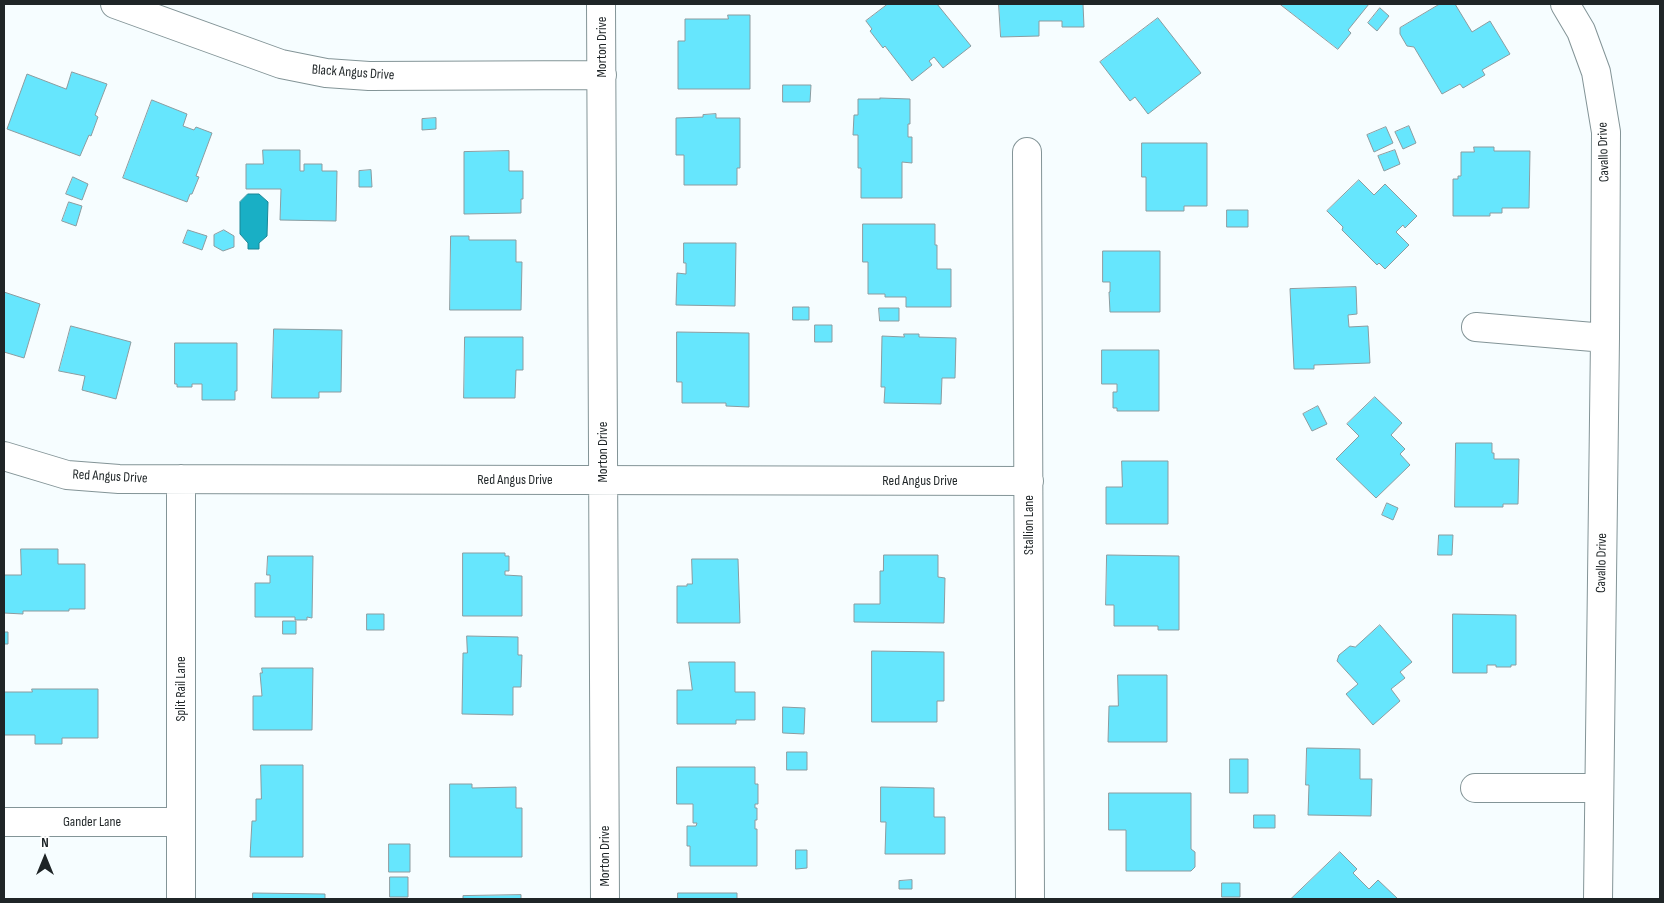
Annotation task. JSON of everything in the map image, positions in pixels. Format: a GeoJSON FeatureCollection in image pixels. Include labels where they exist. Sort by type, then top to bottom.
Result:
{"type":"FeatureCollection","features":[{"type":"Feature","properties":{"kind":"street","name":"Black Angus Drive"},"geometry":{"type":"LineString","coordinates":[[115,4],[281,64],[326,74],[369,76],[602,75]]}},
{"type":"Feature","properties":{"kind":"street","name":"Morton Drive"},"geometry":{"type":"LineString","coordinates":[[601,4],[605,899]]}},
{"type":"Feature","properties":{"kind":"street","name":"Cavallo Drive"},"geometry":{"type":"LineString","coordinates":[[1565,4],[1581,31],[1596,72],[1606,132],[1598,899]]}},
{"type":"Feature","properties":{"kind":"street","name":"Stallion Lane"},"geometry":{"type":"LineString","coordinates":[[1027,152],[1030,899]]}},
{"type":"Feature","properties":{"kind":"street"},"geometry":{"type":"LineString","coordinates":[[1476,327],[1605,338]]}},
{"type":"Feature","properties":{"kind":"street","name":"Red Angus Drive"},"geometry":{"type":"LineString","coordinates":[[4,456],[67,475],[119,480],[1028,481]]}},
{"type":"Feature","properties":{"kind":"street","name":"Split Rail Lane"},"geometry":{"type":"LineString","coordinates":[[181,480],[181,899]]}},
{"type":"Feature","properties":{"kind":"street"},"geometry":{"type":"LineString","coordinates":[[1475,788],[1598,788]]}},
{"type":"Feature","properties":{"kind":"street","name":"Gander Lane"},"geometry":{"type":"LineString","coordinates":[[4,822],[181,822]]}},
{"type":"Feature","properties":{"kind":"water"},"geometry":{"type":"Polygon","coordinates":[[[248,194],[259,194],[268,202],[267,236],[259,243],[259,249],[248,249],[248,243],[240,234],[240,202],[248,194]]]}},
{"type":"Feature","properties":{"kind":"building"},"geometry":{"type":"Polygon","coordinates":[[[888,4],[937,4],[971,46],[943,68],[934,57],[929,61],[932,65],[912,81],[885,46],[883,48],[870,31],[872,29],[866,21],[888,4]]]}},
{"type":"Feature","properties":{"kind":"building"},"geometry":{"type":"Polygon","coordinates":[[[999,4],[1083,4],[1084,27],[1062,27],[1062,21],[1039,21],[1039,36],[1001,37],[999,4]]]}},
{"type":"Feature","properties":{"kind":"building"},"geometry":{"type":"Polygon","coordinates":[[[1280,4],[1369,4],[1348,30],[1351,33],[1338,49],[1280,4]]]}},
{"type":"Feature","properties":{"kind":"building"},"geometry":{"type":"Polygon","coordinates":[[[1440,4],[1455,4],[1472,32],[1490,21],[1510,54],[1482,70],[1485,75],[1463,88],[1460,84],[1442,94],[1414,47],[1407,46],[1400,34],[1400,28],[1440,4]]]}},
{"type":"Feature","properties":{"kind":"building"},"geometry":{"type":"Polygon","coordinates":[[[1380,8],[1389,16],[1377,31],[1368,23],[1380,8]]]}},
{"type":"Feature","properties":{"kind":"building"},"geometry":{"type":"Polygon","coordinates":[[[728,15],[750,15],[750,89],[678,89],[678,41],[685,41],[685,19],[728,19],[728,15]]]}},
{"type":"Feature","properties":{"kind":"building"},"geometry":{"type":"Polygon","coordinates":[[[1158,18],[1201,73],[1148,114],[1135,97],[1130,101],[1100,62],[1158,18]]]}},
{"type":"Feature","properties":{"kind":"building"},"geometry":{"type":"Polygon","coordinates":[[[72,72],[107,84],[95,115],[98,117],[91,136],[89,135],[80,156],[7,129],[27,74],[66,89],[72,72]]]}},
{"type":"Feature","properties":{"kind":"building"},"geometry":{"type":"Polygon","coordinates":[[[783,85],[811,85],[810,102],[783,102],[783,85]]]}},
{"type":"Feature","properties":{"kind":"building"},"geometry":{"type":"Polygon","coordinates":[[[858,99],[910,99],[908,137],[912,137],[912,163],[902,162],[902,198],[861,198],[861,168],[858,168],[858,135],[853,135],[854,115],[858,115],[858,99]]]}},
{"type":"Feature","properties":{"kind":"building"},"geometry":{"type":"Polygon","coordinates":[[[152,100],[187,114],[183,126],[194,130],[196,127],[212,133],[196,176],[199,177],[187,202],[123,178],[152,100]]]}},
{"type":"Feature","properties":{"kind":"building"},"geometry":{"type":"Polygon","coordinates":[[[716,114],[716,118],[740,118],[740,168],[737,168],[737,185],[684,185],[684,155],[676,155],[676,118],[703,117],[703,115],[716,114]]]}},
{"type":"Feature","properties":{"kind":"building"},"geometry":{"type":"Polygon","coordinates":[[[436,118],[436,129],[422,130],[422,119],[436,118]]]}},
{"type":"Feature","properties":{"kind":"building"},"geometry":{"type":"Polygon","coordinates":[[[1409,126],[1416,143],[1403,149],[1395,132],[1409,126]]]}},
{"type":"Feature","properties":{"kind":"building"},"geometry":{"type":"Polygon","coordinates":[[[1386,127],[1393,143],[1374,152],[1367,135],[1386,127]]]}},
{"type":"Feature","properties":{"kind":"building"},"geometry":{"type":"Polygon","coordinates":[[[1142,143],[1207,143],[1207,206],[1184,206],[1184,211],[1146,211],[1146,177],[1142,177],[1142,143]]]}},
{"type":"Feature","properties":{"kind":"building"},"geometry":{"type":"Polygon","coordinates":[[[1474,147],[1494,147],[1494,151],[1530,151],[1529,208],[1502,208],[1502,213],[1490,213],[1490,216],[1453,216],[1453,179],[1458,179],[1458,176],[1461,176],[1461,152],[1474,152],[1474,147]]]}},
{"type":"Feature","properties":{"kind":"building"},"geometry":{"type":"Polygon","coordinates":[[[263,150],[300,150],[300,171],[304,171],[304,164],[322,164],[322,171],[337,171],[336,221],[280,220],[281,189],[246,189],[246,164],[263,164],[263,150]]]}},
{"type":"Feature","properties":{"kind":"building"},"geometry":{"type":"Polygon","coordinates":[[[1395,150],[1400,164],[1384,171],[1378,156],[1395,150]]]}},
{"type":"Feature","properties":{"kind":"building"},"geometry":{"type":"Polygon","coordinates":[[[509,151],[509,171],[523,171],[521,213],[464,214],[464,152],[509,151]]]}},
{"type":"Feature","properties":{"kind":"building"},"geometry":{"type":"Polygon","coordinates":[[[371,170],[372,187],[359,187],[359,171],[371,170]]]}},
{"type":"Feature","properties":{"kind":"building"},"geometry":{"type":"Polygon","coordinates":[[[73,177],[88,184],[82,200],[66,194],[73,177]]]}},
{"type":"Feature","properties":{"kind":"building"},"geometry":{"type":"Polygon","coordinates":[[[1359,180],[1374,195],[1385,184],[1417,216],[1405,228],[1403,225],[1396,232],[1409,245],[1385,269],[1379,263],[1377,265],[1342,230],[1343,227],[1327,211],[1359,180]]]}},
{"type":"Feature","properties":{"kind":"building"},"geometry":{"type":"Polygon","coordinates":[[[69,202],[82,206],[76,226],[62,221],[69,202]]]}},
{"type":"Feature","properties":{"kind":"building"},"geometry":{"type":"Polygon","coordinates":[[[1227,210],[1248,210],[1248,227],[1227,227],[1227,210]]]}},
{"type":"Feature","properties":{"kind":"building"},"geometry":{"type":"Polygon","coordinates":[[[863,224],[935,224],[937,269],[951,269],[951,307],[906,307],[906,297],[885,297],[885,294],[868,294],[868,262],[863,262],[863,224]]]}},
{"type":"Feature","properties":{"kind":"building"},"geometry":{"type":"Polygon","coordinates":[[[188,230],[207,236],[202,250],[183,243],[188,230]]]}},
{"type":"Feature","properties":{"kind":"building"},"geometry":{"type":"Polygon","coordinates":[[[224,230],[234,236],[234,247],[223,251],[214,246],[214,235],[224,230]]]}},
{"type":"Feature","properties":{"kind":"building"},"geometry":{"type":"Polygon","coordinates":[[[451,236],[469,236],[469,240],[516,240],[516,262],[522,262],[521,310],[450,310],[451,236]]]}},
{"type":"Feature","properties":{"kind":"building"},"geometry":{"type":"Polygon","coordinates":[[[684,243],[736,243],[735,306],[676,305],[677,273],[686,274],[684,243]]]}},
{"type":"Feature","properties":{"kind":"building"},"geometry":{"type":"Polygon","coordinates":[[[1103,251],[1160,251],[1160,312],[1110,312],[1110,282],[1103,282],[1103,251]]]}},
{"type":"Feature","properties":{"kind":"building"},"geometry":{"type":"Polygon","coordinates":[[[1356,287],[1357,314],[1348,315],[1349,327],[1368,326],[1370,363],[1314,365],[1314,369],[1294,369],[1290,289],[1356,287]]]}},
{"type":"Feature","properties":{"kind":"building"},"geometry":{"type":"Polygon","coordinates":[[[4,292],[40,304],[24,358],[4,352],[4,292]]]}},
{"type":"Feature","properties":{"kind":"building"},"geometry":{"type":"Polygon","coordinates":[[[793,307],[809,307],[809,320],[793,320],[793,307]]]}},
{"type":"Feature","properties":{"kind":"building"},"geometry":{"type":"Polygon","coordinates":[[[879,308],[899,308],[899,321],[880,321],[879,308]]]}},
{"type":"Feature","properties":{"kind":"building"},"geometry":{"type":"Polygon","coordinates":[[[815,325],[832,325],[832,342],[815,342],[815,325]]]}},
{"type":"Feature","properties":{"kind":"building"},"geometry":{"type":"Polygon","coordinates":[[[71,326],[131,342],[116,399],[82,390],[85,376],[59,371],[71,326]]]}},
{"type":"Feature","properties":{"kind":"building"},"geometry":{"type":"Polygon","coordinates":[[[274,329],[342,330],[341,392],[319,392],[319,398],[272,398],[274,329]]]}},
{"type":"Feature","properties":{"kind":"building"},"geometry":{"type":"Polygon","coordinates":[[[677,332],[749,333],[749,407],[726,406],[726,403],[682,403],[682,382],[677,382],[677,332]]]}},
{"type":"Feature","properties":{"kind":"building"},"geometry":{"type":"Polygon","coordinates":[[[904,334],[919,334],[919,337],[956,338],[955,378],[942,378],[941,404],[884,403],[885,387],[881,387],[882,336],[904,337],[904,334]]]}},
{"type":"Feature","properties":{"kind":"building"},"geometry":{"type":"Polygon","coordinates":[[[465,337],[523,337],[523,370],[516,370],[515,398],[464,398],[465,337]]]}},
{"type":"Feature","properties":{"kind":"building"},"geometry":{"type":"Polygon","coordinates":[[[175,343],[237,343],[237,391],[235,391],[235,400],[202,400],[202,384],[192,384],[192,387],[177,387],[177,384],[175,384],[175,343]]]}},
{"type":"Feature","properties":{"kind":"building"},"geometry":{"type":"Polygon","coordinates":[[[1102,350],[1159,350],[1159,411],[1117,411],[1117,408],[1113,408],[1113,392],[1117,392],[1117,384],[1102,384],[1102,350]]]}},
{"type":"Feature","properties":{"kind":"building"},"geometry":{"type":"Polygon","coordinates":[[[1375,397],[1402,423],[1391,435],[1405,449],[1400,454],[1410,465],[1376,498],[1336,459],[1359,436],[1347,424],[1375,397]]]}},
{"type":"Feature","properties":{"kind":"building"},"geometry":{"type":"Polygon","coordinates":[[[1318,406],[1327,424],[1312,431],[1303,414],[1318,406]]]}},
{"type":"Feature","properties":{"kind":"building"},"geometry":{"type":"Polygon","coordinates":[[[1456,443],[1492,443],[1494,459],[1519,459],[1518,504],[1503,504],[1503,507],[1455,507],[1456,443]]]}},
{"type":"Feature","properties":{"kind":"building"},"geometry":{"type":"Polygon","coordinates":[[[1122,461],[1168,461],[1168,524],[1106,524],[1106,487],[1122,487],[1122,461]]]}},
{"type":"Feature","properties":{"kind":"building"},"geometry":{"type":"Polygon","coordinates":[[[1387,503],[1398,508],[1393,520],[1382,515],[1387,503]]]}},
{"type":"Feature","properties":{"kind":"building"},"geometry":{"type":"Polygon","coordinates":[[[1439,535],[1453,535],[1452,555],[1438,555],[1439,535]]]}},
{"type":"Feature","properties":{"kind":"building"},"geometry":{"type":"Polygon","coordinates":[[[21,549],[58,549],[58,564],[85,564],[85,609],[23,611],[23,614],[4,613],[4,575],[21,575],[21,549]]]}},
{"type":"Feature","properties":{"kind":"building"},"geometry":{"type":"Polygon","coordinates":[[[463,553],[505,553],[505,556],[509,556],[509,571],[505,571],[505,575],[522,576],[522,616],[463,616],[463,553]]]}},
{"type":"Feature","properties":{"kind":"building"},"geometry":{"type":"Polygon","coordinates":[[[884,555],[938,555],[938,577],[945,578],[944,623],[854,622],[854,604],[880,604],[880,571],[883,571],[884,555]]]}},
{"type":"Feature","properties":{"kind":"building"},"geometry":{"type":"Polygon","coordinates":[[[1107,555],[1179,556],[1179,630],[1158,630],[1158,626],[1114,626],[1114,605],[1106,605],[1107,555]]]}},
{"type":"Feature","properties":{"kind":"building"},"geometry":{"type":"Polygon","coordinates":[[[268,556],[313,556],[312,618],[307,617],[307,620],[295,620],[295,617],[255,617],[255,583],[270,583],[270,575],[267,575],[268,556]]]}},
{"type":"Feature","properties":{"kind":"building"},"geometry":{"type":"Polygon","coordinates":[[[692,559],[738,559],[740,623],[677,623],[677,586],[692,584],[692,559]]]}},
{"type":"Feature","properties":{"kind":"building"},"geometry":{"type":"Polygon","coordinates":[[[367,614],[384,614],[384,630],[367,630],[367,614]]]}},
{"type":"Feature","properties":{"kind":"building"},"geometry":{"type":"Polygon","coordinates":[[[1453,614],[1516,615],[1516,665],[1496,667],[1496,665],[1487,665],[1487,673],[1453,673],[1453,614]]]}},
{"type":"Feature","properties":{"kind":"building"},"geometry":{"type":"Polygon","coordinates":[[[283,621],[296,621],[296,634],[283,634],[283,621]]]}},
{"type":"Feature","properties":{"kind":"building"},"geometry":{"type":"Polygon","coordinates":[[[1380,625],[1412,662],[1400,672],[1405,678],[1391,689],[1400,701],[1373,725],[1346,694],[1358,684],[1337,661],[1339,655],[1350,646],[1355,647],[1380,625]]]}},
{"type":"Feature","properties":{"kind":"building"},"geometry":{"type":"Polygon","coordinates":[[[4,632],[8,632],[8,644],[4,644],[4,632]]]}},
{"type":"Feature","properties":{"kind":"building"},"geometry":{"type":"Polygon","coordinates":[[[467,636],[518,637],[518,655],[522,655],[521,687],[513,687],[513,715],[462,714],[463,653],[467,653],[467,636]]]}},
{"type":"Feature","properties":{"kind":"building"},"geometry":{"type":"Polygon","coordinates":[[[872,651],[944,652],[944,701],[937,701],[937,722],[872,722],[872,651]]]}},
{"type":"Feature","properties":{"kind":"building"},"geometry":{"type":"Polygon","coordinates":[[[689,662],[735,662],[735,692],[755,692],[755,720],[736,720],[736,724],[677,724],[677,690],[692,690],[689,662]]]}},
{"type":"Feature","properties":{"kind":"building"},"geometry":{"type":"Polygon","coordinates":[[[262,668],[313,668],[312,730],[253,730],[253,696],[262,696],[260,673],[262,673],[262,668]]]}},
{"type":"Feature","properties":{"kind":"building"},"geometry":{"type":"Polygon","coordinates":[[[1118,675],[1167,675],[1167,742],[1108,742],[1109,706],[1118,706],[1118,675]]]}},
{"type":"Feature","properties":{"kind":"building"},"geometry":{"type":"Polygon","coordinates":[[[32,689],[98,689],[98,738],[62,738],[62,744],[35,744],[35,735],[4,735],[4,692],[32,692],[32,689]]]}},
{"type":"Feature","properties":{"kind":"building"},"geometry":{"type":"Polygon","coordinates":[[[783,707],[805,708],[804,734],[783,733],[783,707]]]}},
{"type":"Feature","properties":{"kind":"building"},"geometry":{"type":"Polygon","coordinates":[[[1307,748],[1360,749],[1360,779],[1372,779],[1371,816],[1308,815],[1309,785],[1306,785],[1307,748]]]}},
{"type":"Feature","properties":{"kind":"building"},"geometry":{"type":"Polygon","coordinates":[[[787,752],[807,752],[807,770],[787,770],[787,752]]]}},
{"type":"Feature","properties":{"kind":"building"},"geometry":{"type":"Polygon","coordinates":[[[1230,759],[1248,759],[1248,793],[1230,793],[1230,759]]]}},
{"type":"Feature","properties":{"kind":"building"},"geometry":{"type":"Polygon","coordinates":[[[261,765],[303,765],[303,857],[250,857],[252,821],[256,821],[256,799],[261,799],[261,765]]]}},
{"type":"Feature","properties":{"kind":"building"},"geometry":{"type":"Polygon","coordinates":[[[677,767],[755,767],[755,784],[758,784],[758,804],[755,804],[755,808],[757,808],[755,829],[757,829],[757,866],[690,866],[687,826],[696,826],[697,823],[693,823],[693,804],[677,804],[677,767]]]}},
{"type":"Feature","properties":{"kind":"building"},"geometry":{"type":"Polygon","coordinates":[[[450,784],[472,784],[472,788],[516,787],[516,808],[522,808],[522,857],[450,857],[450,784]]]}},
{"type":"Feature","properties":{"kind":"building"},"geometry":{"type":"Polygon","coordinates":[[[881,787],[934,788],[934,817],[945,817],[945,854],[885,854],[886,822],[881,822],[881,787]]]}},
{"type":"Feature","properties":{"kind":"building"},"geometry":{"type":"Polygon","coordinates":[[[1109,793],[1191,793],[1191,849],[1195,852],[1195,867],[1191,871],[1126,871],[1126,830],[1109,830],[1109,793]]]}},
{"type":"Feature","properties":{"kind":"building"},"geometry":{"type":"Polygon","coordinates":[[[1254,815],[1275,815],[1275,828],[1254,828],[1254,815]]]}},
{"type":"Feature","properties":{"kind":"building"},"geometry":{"type":"Polygon","coordinates":[[[389,844],[410,844],[410,872],[389,872],[389,844]]]}},
{"type":"Feature","properties":{"kind":"building"},"geometry":{"type":"Polygon","coordinates":[[[796,850],[807,850],[807,868],[796,869],[796,850]]]}},
{"type":"Feature","properties":{"kind":"building"},"geometry":{"type":"Polygon","coordinates":[[[1340,852],[1357,869],[1353,873],[1369,889],[1378,880],[1398,899],[1291,899],[1340,852]]]}},
{"type":"Feature","properties":{"kind":"building"},"geometry":{"type":"Polygon","coordinates":[[[390,877],[408,877],[408,897],[390,897],[390,877]]]}},
{"type":"Feature","properties":{"kind":"building"},"geometry":{"type":"Polygon","coordinates":[[[912,880],[912,889],[899,889],[899,881],[912,880]]]}},
{"type":"Feature","properties":{"kind":"building"},"geometry":{"type":"Polygon","coordinates":[[[1222,883],[1240,883],[1240,897],[1222,897],[1222,883]]]}},
{"type":"Feature","properties":{"kind":"building"},"geometry":{"type":"Polygon","coordinates":[[[253,893],[325,894],[325,899],[253,899],[253,893]]]}},
{"type":"Feature","properties":{"kind":"building"},"geometry":{"type":"Polygon","coordinates":[[[678,893],[737,893],[737,899],[678,899],[678,893]]]}},
{"type":"Feature","properties":{"kind":"building"},"geometry":{"type":"Polygon","coordinates":[[[521,895],[521,899],[463,899],[463,896],[521,895]]]}}]}
